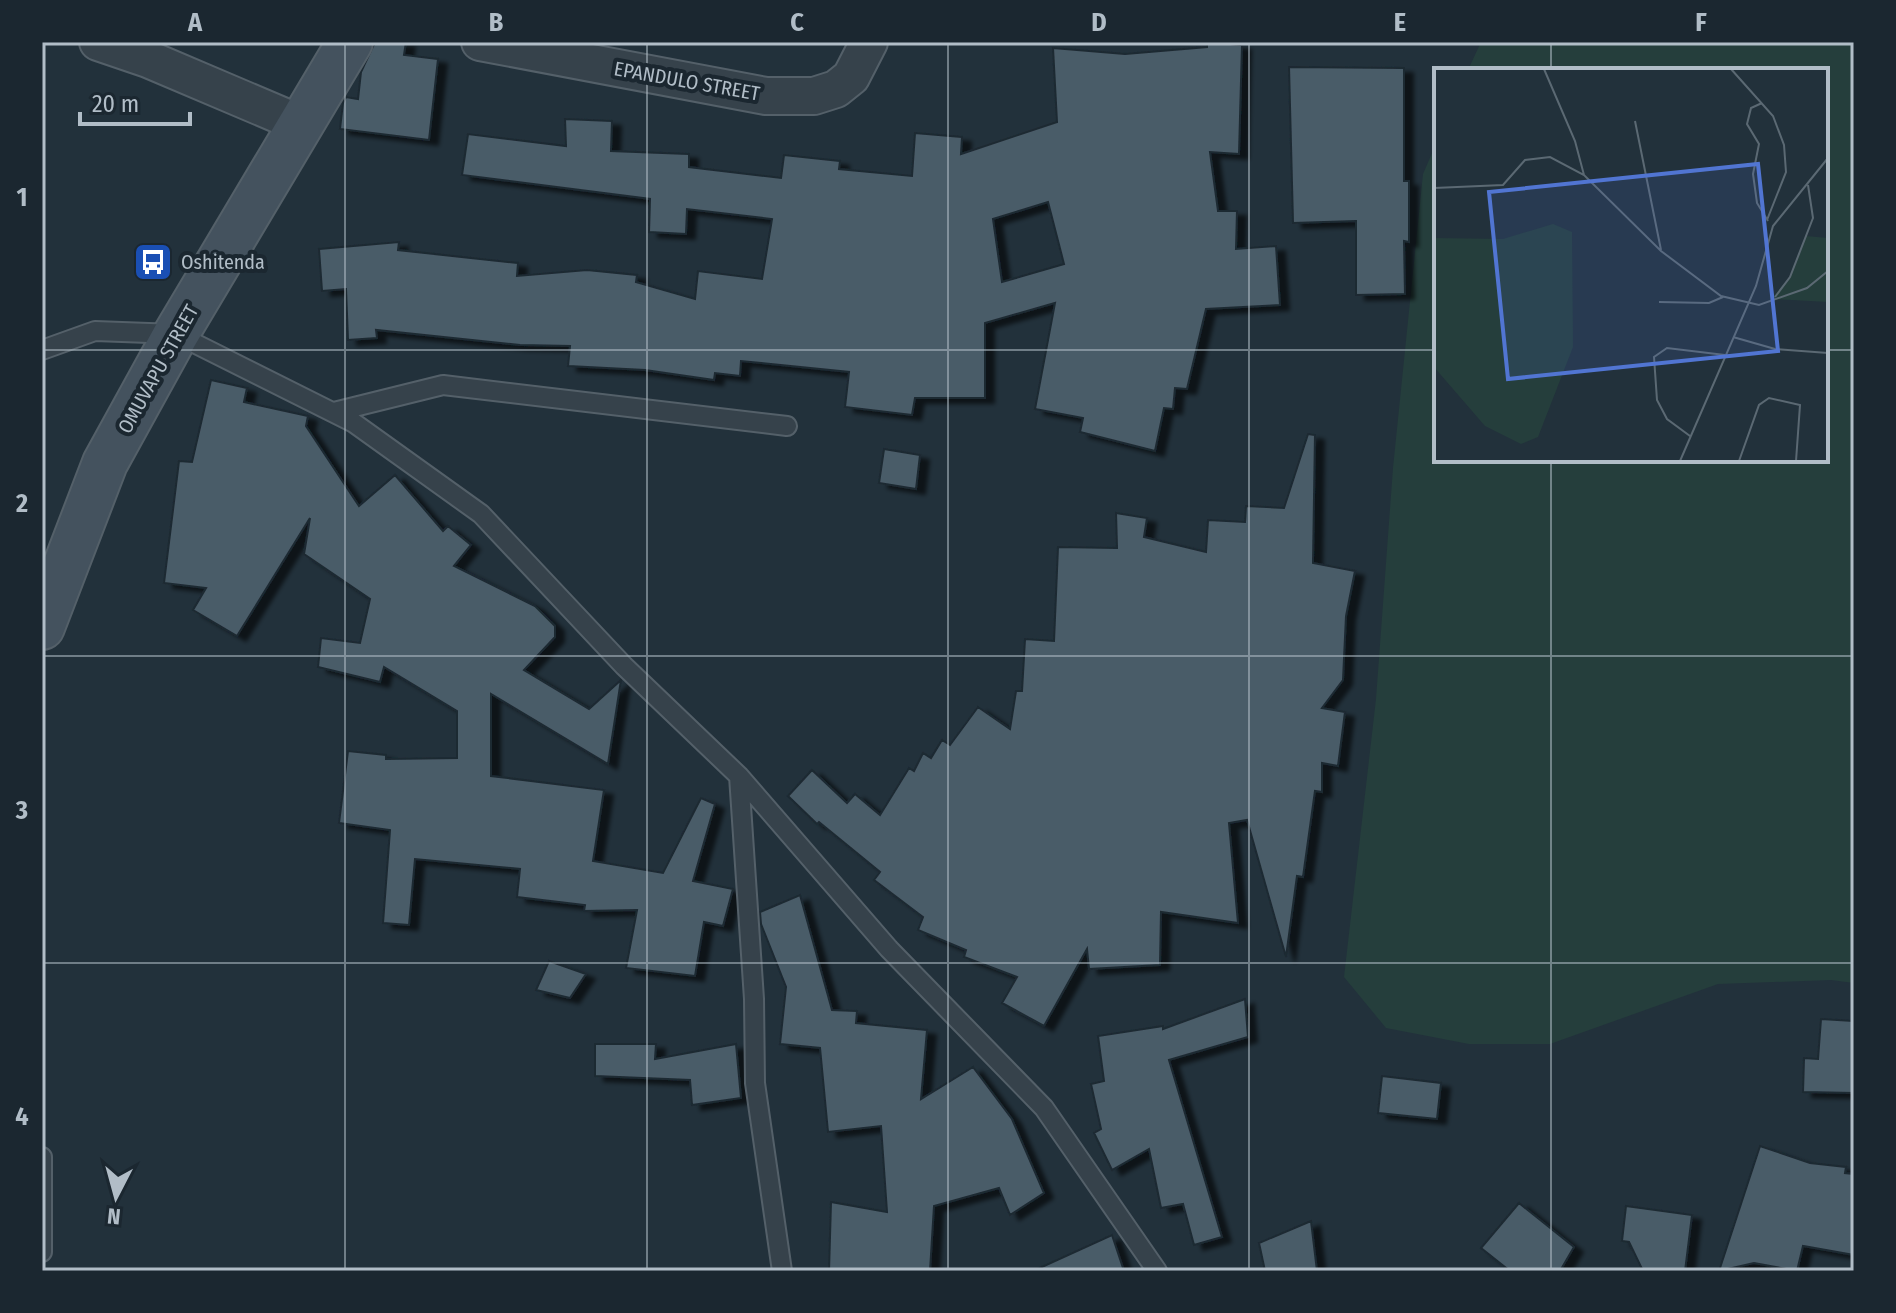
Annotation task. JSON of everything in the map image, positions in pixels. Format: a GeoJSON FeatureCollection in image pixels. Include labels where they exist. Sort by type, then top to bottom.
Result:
{"type":"FeatureCollection","features":[{"type":"Feature","properties":{"kind":"street"},"geometry":{"type":"LineString","coordinates":[[98,42],[148,59],[301,124]]}},
{"type":"Feature","properties":{"kind":"street","name":"OMUVAPU STREET"},"geometry":{"type":"LineString","coordinates":[[42,627],[105,463],[176,334],[350,42]]}},
{"type":"Feature","properties":{"kind":"street","name":"EPANDULO STREET"},"geometry":{"type":"LineString","coordinates":[[480,42],[766,96],[814,96],[836,89],[851,77],[869,42]]}},
{"type":"Feature","properties":{"kind":"lane"},"geometry":{"type":"LineString","coordinates":[[42,350],[95,331],[176,334],[354,423],[481,514],[624,666],[739,776],[889,949],[1044,1108],[1157,1271]]}},
{"type":"Feature","properties":{"kind":"lane"},"geometry":{"type":"LineString","coordinates":[[334,412],[443,385],[787,426]]}},
{"type":"Feature","properties":{"kind":"lane"},"geometry":{"type":"LineString","coordinates":[[739,776],[754,999],[755,1083],[782,1271]]}},
{"type":"Feature","properties":{"kind":"lane"},"geometry":{"type":"LineString","coordinates":[[42,1157],[42,1252]]}},
{"type":"Feature","properties":{"kind":"green space"},"geometry":{"type":"Polygon","coordinates":[[[1481,42],[1854,42],[1854,983],[1831,980],[1718,984],[1550,1044],[1469,1044],[1386,1028],[1344,977],[1376,699],[1393,468],[1423,174],[1434,149],[1434,462],[1828,462],[1828,68],[1469,68],[1481,42]]]}},
{"type":"Feature","properties":{"kind":"building"},"geometry":{"type":"Polygon","coordinates":[[[375,42],[406,42],[404,55],[438,59],[429,140],[340,129],[343,103],[346,97],[358,99],[361,72],[375,42]]]}},
{"type":"Feature","properties":{"kind":"building"},"geometry":{"type":"Polygon","coordinates":[[[1207,42],[1242,45],[1239,154],[1210,152],[1218,211],[1237,211],[1236,249],[1276,246],[1280,305],[1206,309],[1187,389],[1175,388],[1173,409],[1164,408],[1155,451],[1080,432],[1083,418],[1035,409],[1055,303],[985,323],[985,398],[915,398],[912,415],[845,407],[849,372],[741,361],[740,376],[715,373],[714,380],[645,370],[568,366],[570,346],[520,345],[376,330],[377,338],[348,340],[346,289],[322,291],[319,249],[399,242],[398,250],[518,263],[517,276],[587,270],[637,275],[636,282],[695,299],[698,271],[762,279],[772,219],[687,209],[686,234],[649,232],[650,199],[462,175],[468,134],[566,146],[565,119],[612,121],[611,151],[689,154],[689,167],[781,178],[784,155],[840,161],[839,169],[912,176],[915,133],[962,137],[961,154],[1057,122],[1053,48],[1125,54],[1207,47],[1207,42]],[[1048,202],[993,219],[1002,282],[1064,264],[1048,202]]]}},
{"type":"Feature","properties":{"kind":"building"},"geometry":{"type":"Polygon","coordinates":[[[1289,67],[1404,68],[1404,181],[1409,181],[1409,242],[1404,241],[1405,294],[1356,295],[1356,221],[1293,223],[1289,67]]]}},
{"type":"Feature","properties":{"kind":"building"},"geometry":{"type":"Polygon","coordinates":[[[211,380],[247,388],[244,402],[308,416],[306,426],[359,506],[395,475],[443,531],[448,526],[471,545],[454,566],[535,606],[555,626],[555,637],[524,670],[589,709],[621,680],[608,764],[491,694],[491,776],[604,790],[593,861],[663,873],[701,798],[715,804],[693,881],[733,889],[723,926],[704,922],[695,976],[626,968],[637,910],[584,911],[585,905],[517,897],[520,869],[415,859],[409,925],[383,923],[390,830],[339,823],[348,751],[386,755],[386,759],[457,758],[457,711],[384,667],[380,682],[318,667],[321,638],[360,643],[370,599],[304,554],[310,518],[237,636],[193,610],[206,588],[164,583],[179,461],[192,462],[211,380]]]}},
{"type":"Feature","properties":{"kind":"building"},"geometry":{"type":"Polygon","coordinates":[[[1308,434],[1315,435],[1313,563],[1355,571],[1346,616],[1343,680],[1322,708],[1345,712],[1338,766],[1322,763],[1322,792],[1315,791],[1303,877],[1297,876],[1286,957],[1247,820],[1229,823],[1238,923],[1161,912],[1160,965],[1089,969],[1087,949],[1044,1026],[1002,1003],[1017,977],[964,957],[966,950],[918,930],[923,917],[874,880],[880,872],[819,822],[817,824],[788,796],[812,770],[847,803],[855,794],[880,815],[909,768],[914,771],[923,753],[931,758],[942,740],[950,745],[978,707],[1010,729],[1016,691],[1022,691],[1025,639],[1054,641],[1058,547],[1117,548],[1116,513],[1147,518],[1144,537],[1206,552],[1208,520],[1245,522],[1246,506],[1284,508],[1308,434]]]}},
{"type":"Feature","properties":{"kind":"building"},"geometry":{"type":"Polygon","coordinates":[[[884,449],[920,455],[916,489],[879,483],[884,449]]]}},
{"type":"Feature","properties":{"kind":"building"},"geometry":{"type":"Polygon","coordinates":[[[800,895],[832,1010],[857,1011],[856,1023],[927,1030],[921,1099],[973,1067],[1012,1119],[1044,1193],[1010,1215],[999,1188],[934,1206],[930,1271],[829,1271],[831,1202],[887,1212],[881,1126],[828,1132],[820,1048],[780,1044],[786,987],[761,924],[760,912],[800,895]]]}},
{"type":"Feature","properties":{"kind":"building"},"geometry":{"type":"Polygon","coordinates":[[[549,961],[586,974],[570,998],[536,990],[549,961]]]}},
{"type":"Feature","properties":{"kind":"building"},"geometry":{"type":"Polygon","coordinates":[[[1245,999],[1248,1037],[1169,1060],[1222,1237],[1194,1245],[1183,1204],[1161,1208],[1149,1149],[1112,1170],[1094,1133],[1101,1129],[1091,1084],[1104,1081],[1098,1036],[1163,1026],[1163,1029],[1245,999]]]}},
{"type":"Feature","properties":{"kind":"building"},"geometry":{"type":"Polygon","coordinates":[[[1821,1019],[1854,1021],[1854,1093],[1803,1092],[1804,1058],[1818,1059],[1821,1019]]]}},
{"type":"Feature","properties":{"kind":"building"},"geometry":{"type":"Polygon","coordinates":[[[595,1044],[656,1044],[655,1059],[736,1044],[741,1098],[692,1105],[690,1080],[595,1076],[595,1044]]]}},
{"type":"Feature","properties":{"kind":"building"},"geometry":{"type":"Polygon","coordinates":[[[1382,1076],[1441,1083],[1437,1119],[1378,1113],[1382,1076]]]}},
{"type":"Feature","properties":{"kind":"building"},"geometry":{"type":"Polygon","coordinates":[[[1760,1146],[1810,1163],[1846,1167],[1845,1173],[1854,1174],[1854,1255],[1803,1246],[1797,1271],[1754,1263],[1719,1271],[1760,1146]]]}},
{"type":"Feature","properties":{"kind":"building"},"geometry":{"type":"Polygon","coordinates":[[[1519,1203],[1574,1247],[1560,1271],[1510,1271],[1481,1248],[1519,1203]]]}},
{"type":"Feature","properties":{"kind":"building"},"geometry":{"type":"Polygon","coordinates":[[[1626,1206],[1692,1215],[1685,1271],[1643,1271],[1629,1242],[1622,1241],[1626,1206]]]}},
{"type":"Feature","properties":{"kind":"building"},"geometry":{"type":"Polygon","coordinates":[[[1311,1221],[1317,1271],[1265,1271],[1259,1243],[1311,1221]]]}},
{"type":"Feature","properties":{"kind":"building"},"geometry":{"type":"Polygon","coordinates":[[[1112,1235],[1124,1271],[1033,1271],[1112,1235]]]}},
{"type":"Feature","properties":{"kind":"place","name":"Oshitenda"},"geometry":{"type":"Point","coordinates":[153,262]}}]}
